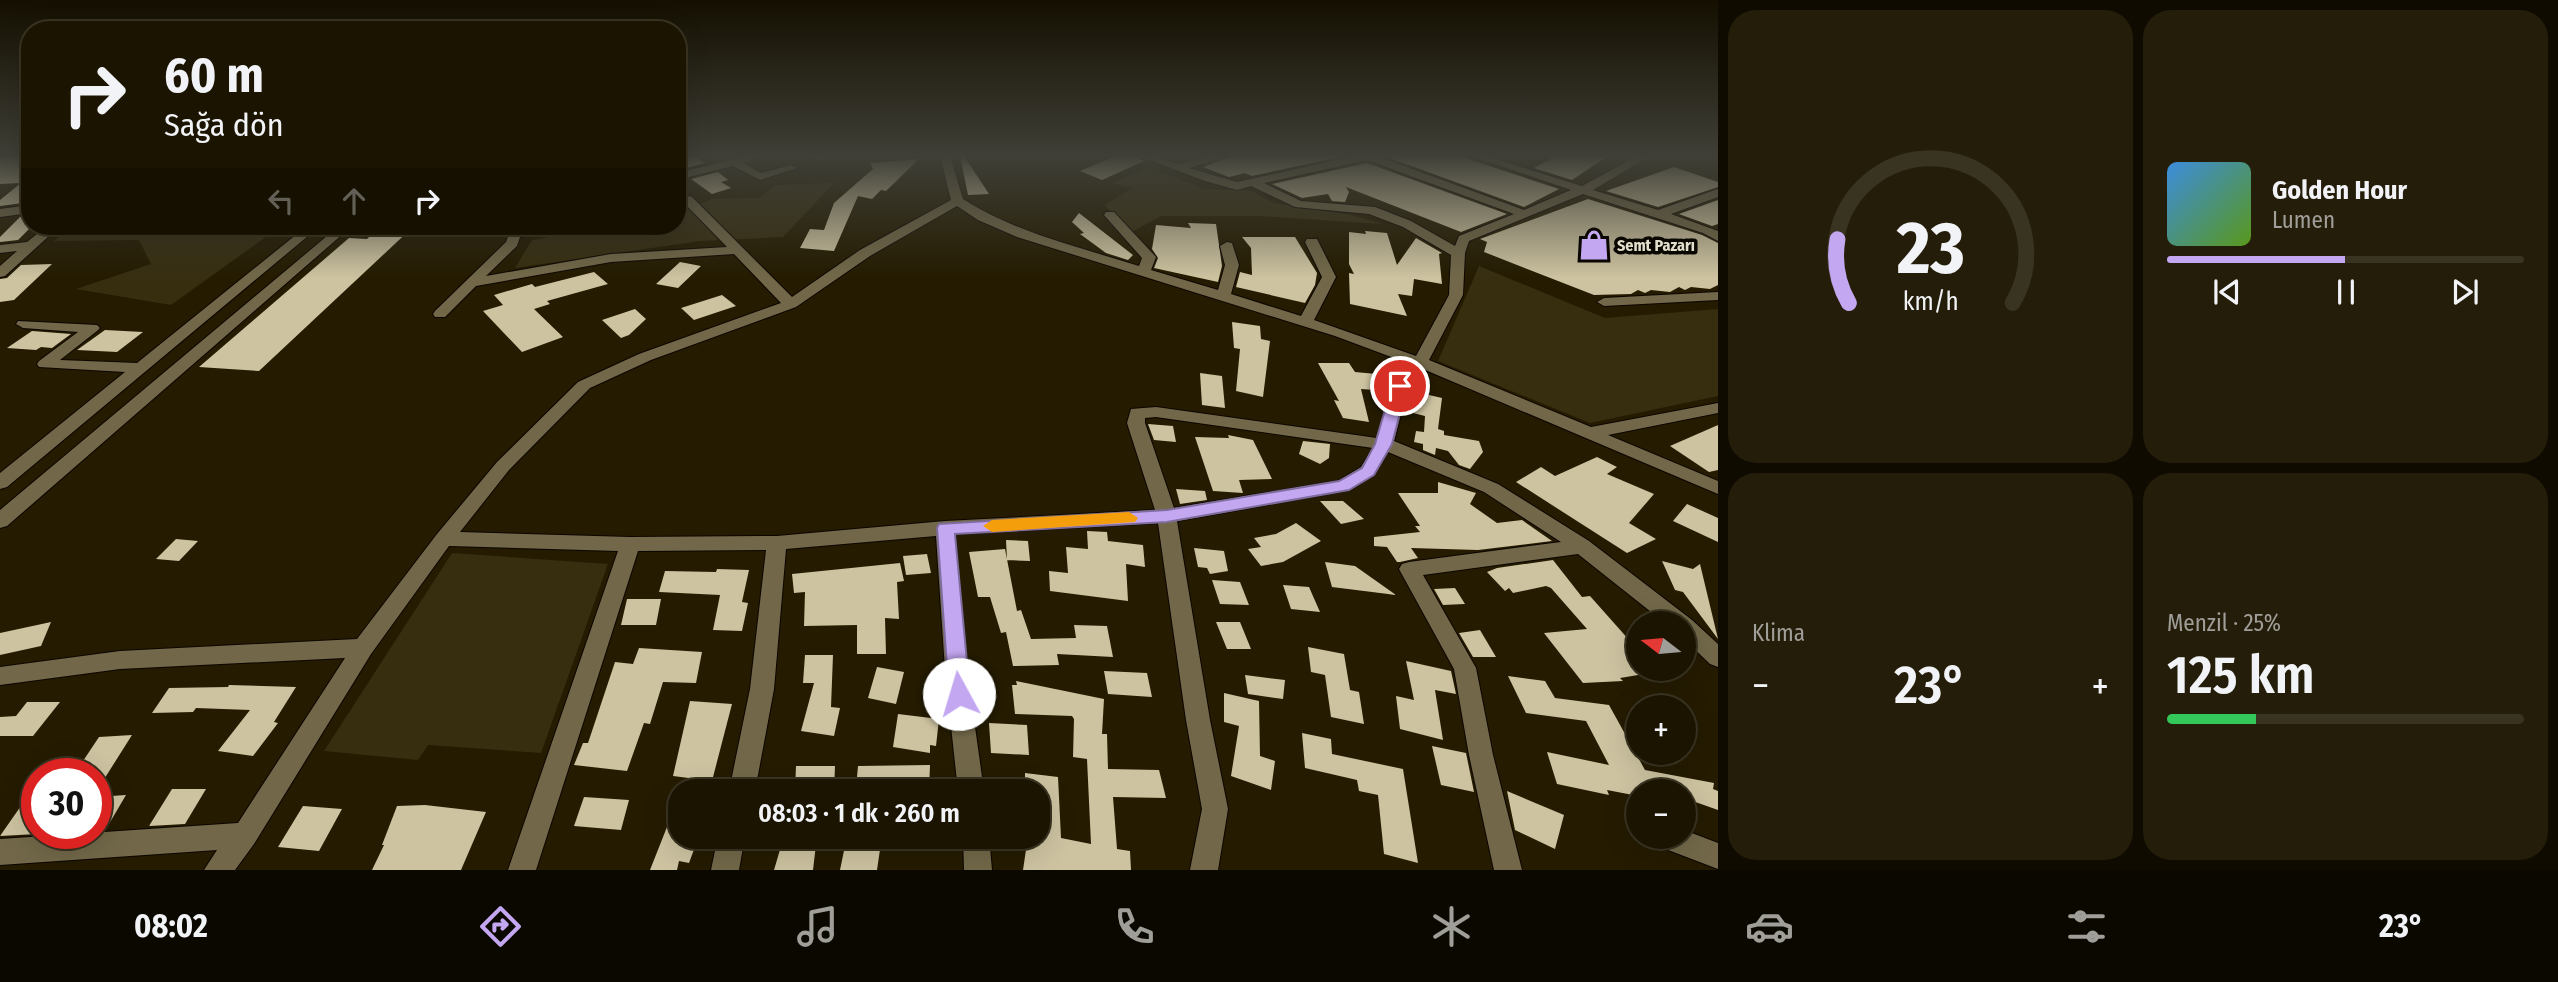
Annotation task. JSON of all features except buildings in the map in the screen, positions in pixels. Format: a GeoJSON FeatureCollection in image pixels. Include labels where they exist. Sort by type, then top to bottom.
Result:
{"type":"FeatureCollection","features":[{"type":"Feature","properties":{"kind":"street"},"geometry":{"type":"LineString","coordinates":[[956,197],[957,201],[982,217],[1022,234],[1305,323],[1420,363],[1718,488]]}},
{"type":"Feature","properties":{"kind":"street"},"geometry":{"type":"LineString","coordinates":[[1282,197],[1299,204],[1371,210],[1407,224],[1458,253]]}},
{"type":"Feature","properties":{"kind":"street"},"geometry":{"type":"LineString","coordinates":[[1478,197],[1525,214]]}},
{"type":"Feature","properties":{"kind":"street"},"geometry":{"type":"LineString","coordinates":[[444,540],[630,544],[777,543],[946,528],[1167,516],[1343,486],[1368,471],[1384,444],[1400,386],[1420,363],[1456,295],[1458,253],[1464,239],[1567,197]]}},
{"type":"Feature","properties":{"kind":"street"},"geometry":{"type":"LineString","coordinates":[[1608,197],[1715,233]]}},
{"type":"Feature","properties":{"kind":"street"},"geometry":{"type":"LineString","coordinates":[[1660,214],[1708,197]]}},
{"type":"Feature","properties":{"kind":"street"},"geometry":{"type":"LineString","coordinates":[[218,870],[246,835],[363,648],[444,540],[503,466],[583,385],[645,357],[791,304],[865,254],[957,201]]}},
{"type":"Feature","properties":{"kind":"street"},"geometry":{"type":"LineString","coordinates":[[686,205],[791,304]]}},
{"type":"Feature","properties":{"kind":"street"},"geometry":{"type":"LineString","coordinates":[[0,213],[21,210]]}},
{"type":"Feature","properties":{"kind":"street"},"geometry":{"type":"LineString","coordinates":[[1110,215],[1149,257],[1143,272]]}},
{"type":"Feature","properties":{"kind":"street"},"geometry":{"type":"LineString","coordinates":[[0,273],[43,235]]}},
{"type":"Feature","properties":{"kind":"street"},"geometry":{"type":"LineString","coordinates":[[0,483],[303,235]]}},
{"type":"Feature","properties":{"kind":"street"},"geometry":{"type":"LineString","coordinates":[[0,520],[335,235]]}},
{"type":"Feature","properties":{"kind":"street"},"geometry":{"type":"LineString","coordinates":[[440,314],[476,282],[512,243],[513,235]]}},
{"type":"Feature","properties":{"kind":"street"},"geometry":{"type":"LineString","coordinates":[[1305,323],[1329,277],[1312,242]]}},
{"type":"Feature","properties":{"kind":"street"},"geometry":{"type":"LineString","coordinates":[[0,249],[30,246]]}},
{"type":"Feature","properties":{"kind":"street"},"geometry":{"type":"LineString","coordinates":[[1223,298],[1231,265],[1227,246]]}},
{"type":"Feature","properties":{"kind":"street"},"geometry":{"type":"LineString","coordinates":[[476,282],[611,258],[737,250]]}},
{"type":"Feature","properties":{"kind":"street"},"geometry":{"type":"LineString","coordinates":[[1604,302],[1718,296]]}},
{"type":"Feature","properties":{"kind":"street"},"geometry":{"type":"LineString","coordinates":[[23,324],[92,328],[45,364],[141,368]]}},
{"type":"Feature","properties":{"kind":"street"},"geometry":{"type":"LineString","coordinates":[[1589,433],[1718,408]]}},
{"type":"Feature","properties":{"kind":"street"},"geometry":{"type":"LineString","coordinates":[[1204,870],[1215,809],[1198,720],[1167,516],[1136,423],[1137,413],[1156,412],[1384,444],[1491,488],[1582,546],[1665,611]]}},
{"type":"Feature","properties":{"kind":"street"},"geometry":{"type":"LineString","coordinates":[[946,528],[956,670],[970,779]]}},
{"type":"Feature","properties":{"kind":"street"},"geometry":{"type":"LineString","coordinates":[[743,779],[762,689],[777,543]]}},
{"type":"Feature","properties":{"kind":"street"},"geometry":{"type":"LineString","coordinates":[[522,870],[630,544]]}},
{"type":"Feature","properties":{"kind":"street"},"geometry":{"type":"LineString","coordinates":[[1508,870],[1481,755],[1465,668],[1409,569],[1582,546]]}},
{"type":"Feature","properties":{"kind":"street"},"geometry":{"type":"LineString","coordinates":[[1696,637],[1718,658]]}},
{"type":"Feature","properties":{"kind":"street"},"geometry":{"type":"LineString","coordinates":[[0,676],[120,660],[363,648]]}},
{"type":"Feature","properties":{"kind":"street"},"geometry":{"type":"LineString","coordinates":[[0,852],[246,835]]}},
{"type":"Feature","properties":{"kind":"street"},"geometry":{"type":"LineString","coordinates":[[1696,848],[1718,856]]}},
{"type":"Feature","properties":{"kind":"street"},"geometry":{"type":"LineString","coordinates":[[726,870],[730,849]]}},
{"type":"Feature","properties":{"kind":"street"},"geometry":{"type":"LineString","coordinates":[[977,849],[978,870]]}},
{"type":"Feature","properties":{"kind":"shaded area"},"geometry":{"type":"Polygon","coordinates":[[[821,197],[783,237],[700,241],[515,268],[532,240],[561,235],[686,235],[686,210],[712,199],[821,197]]]}},
{"type":"Feature","properties":{"kind":"shaded area"},"geometry":{"type":"Polygon","coordinates":[[[1119,197],[1262,197],[1274,203],[1351,215],[1383,224],[1259,216],[1161,216],[1132,232],[1105,205],[1119,197]]]}},
{"type":"Feature","properties":{"kind":"shaded area"},"geometry":{"type":"Polygon","coordinates":[[[61,235],[268,235],[171,305],[76,289],[151,264],[139,240],[54,241],[61,235]]]}},
{"type":"Feature","properties":{"kind":"shaded area"},"geometry":{"type":"Polygon","coordinates":[[[1479,266],[1605,318],[1718,309],[1718,396],[1590,423],[1438,361],[1479,266]]]}},
{"type":"Feature","properties":{"kind":"shaded area"},"geometry":{"type":"Polygon","coordinates":[[[452,553],[608,564],[541,753],[428,745],[418,760],[324,751],[452,553]]]}},
{"type":"Feature","properties":{"kind":"slow traffic"},"geometry":{"type":"LineString","coordinates":[[992,526],[1129,518]]}},
{"type":"Feature","properties":{"kind":"place","name":"Semt Pazarı"},"geometry":{"type":"Point","coordinates":[1594,245]}},
{"type":"Feature","properties":{"kind":"route"},"geometry":{"type":"LineString","coordinates":[[959,694],[946,528],[1167,516],[1343,486],[1368,471],[1384,444],[1400,386]]}}]}
